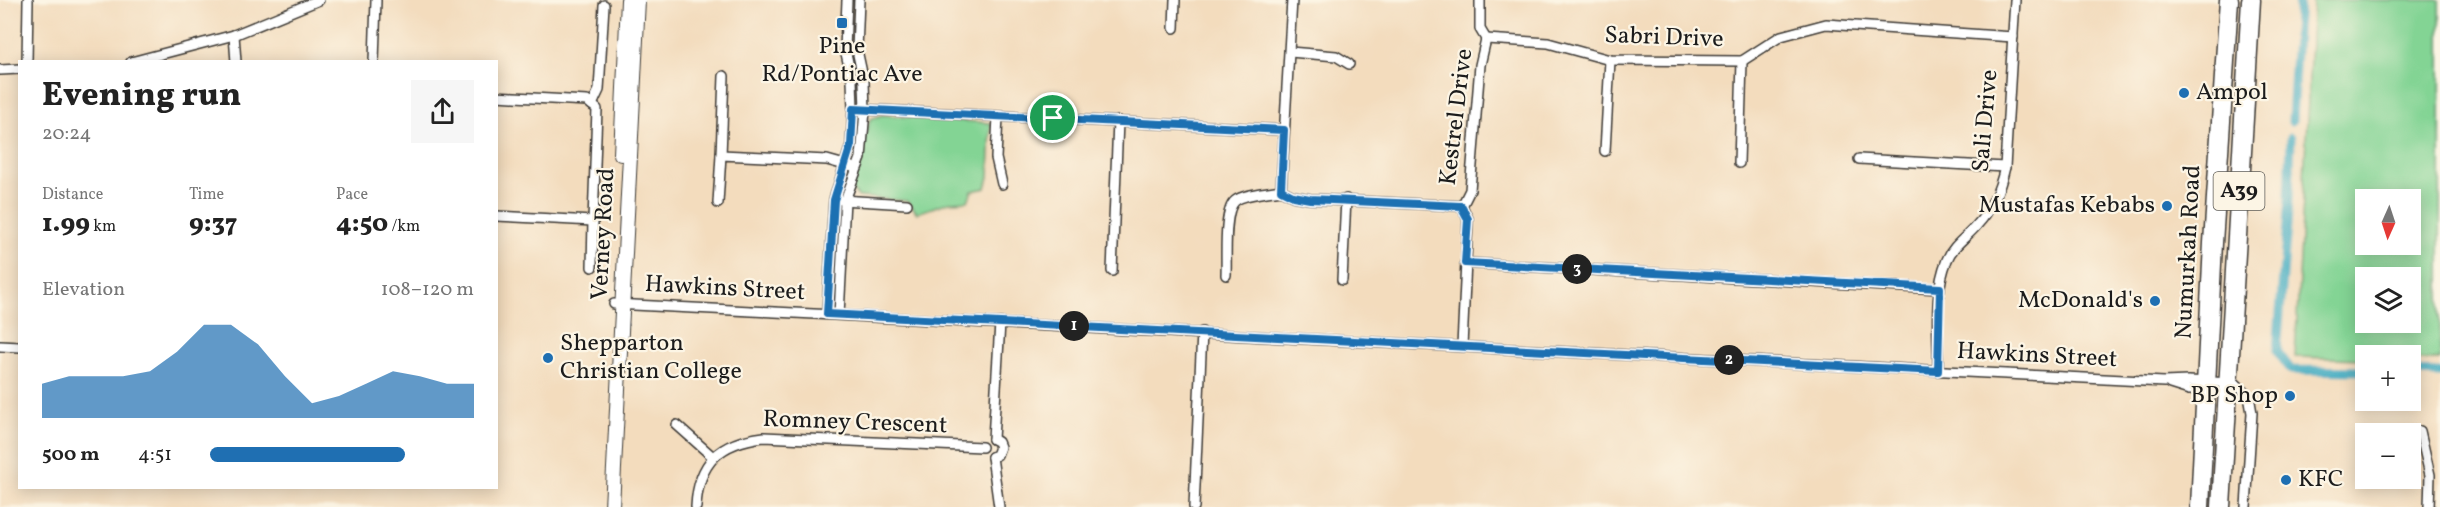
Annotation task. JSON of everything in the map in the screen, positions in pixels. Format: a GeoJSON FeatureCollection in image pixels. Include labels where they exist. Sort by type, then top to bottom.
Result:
{"type":"FeatureCollection","features":[{"type":"Feature","properties":{"kind":"highway","name":"Numurkah Road"},"geometry":{"type":"LineString","coordinates":[[2200,507],[2229,0]]}},
{"type":"Feature","properties":{"kind":"highway","name":"Numurkah Road"},"geometry":{"type":"LineString","coordinates":[[2221,507],[2251,0]]}},
{"type":"Feature","properties":{"kind":"highway"},"geometry":{"type":"LineString","coordinates":[[2219,148],[2222,136],[2228,127],[2243,123]]}},
{"type":"Feature","properties":{"kind":"street"},"geometry":{"type":"LineString","coordinates":[[27,60],[28,0]]}},
{"type":"Feature","properties":{"kind":"street"},"geometry":{"type":"LineString","coordinates":[[139,60],[234,35],[319,0]]}},
{"type":"Feature","properties":{"kind":"street"},"geometry":{"type":"LineString","coordinates":[[374,60],[376,0]]}},
{"type":"Feature","properties":{"kind":"street","name":"Verney Road"},"geometry":{"type":"LineString","coordinates":[[612,507],[628,0]]}},
{"type":"Feature","properties":{"kind":"street","name":"Verney Road"},"geometry":{"type":"LineString","coordinates":[[603,507],[619,304],[638,0]]}},
{"type":"Feature","properties":{"kind":"street"},"geometry":{"type":"LineString","coordinates":[[827,314],[834,200],[851,145],[852,80],[845,49],[847,0]]}},
{"type":"Feature","properties":{"kind":"street"},"geometry":{"type":"LineString","coordinates":[[839,315],[845,200],[862,150],[865,110],[864,82],[857,50],[859,0]]}},
{"type":"Feature","properties":{"kind":"street"},"geometry":{"type":"LineString","coordinates":[[1174,28],[1175,0]]}},
{"type":"Feature","properties":{"kind":"street"},"geometry":{"type":"LineString","coordinates":[[1281,190],[1292,0]]}},
{"type":"Feature","properties":{"kind":"street","name":"Kestrel Drive"},"geometry":{"type":"LineString","coordinates":[[1462,346],[1468,219],[1461,206],[1470,190],[1480,65],[1486,39],[1480,29],[1480,0]]}},
{"type":"Feature","properties":{"kind":"street","name":"Sali Drive"},"geometry":{"type":"LineString","coordinates":[[1938,371],[1940,288],[1947,260],[1956,245],[1978,224],[1992,205],[2005,167],[2015,0]]}},
{"type":"Feature","properties":{"kind":"street"},"geometry":{"type":"LineString","coordinates":[[592,105],[599,90],[604,5]]}},
{"type":"Feature","properties":{"kind":"street","name":"Sabri Drive"},"geometry":{"type":"LineString","coordinates":[[1486,39],[1548,43],[1610,60],[1742,61],[1781,36],[1826,24],[2013,37]]}},
{"type":"Feature","properties":{"kind":"street"},"geometry":{"type":"LineString","coordinates":[[234,35],[236,60]]}},
{"type":"Feature","properties":{"kind":"street"},"geometry":{"type":"LineString","coordinates":[[1290,52],[1336,56],[1349,64]]}},
{"type":"Feature","properties":{"kind":"street"},"geometry":{"type":"LineString","coordinates":[[1605,151],[1610,60]]}},
{"type":"Feature","properties":{"kind":"street"},"geometry":{"type":"LineString","coordinates":[[1739,163],[1742,61]]}},
{"type":"Feature","properties":{"kind":"street"},"geometry":{"type":"LineString","coordinates":[[0,70],[18,69]]}},
{"type":"Feature","properties":{"kind":"street"},"geometry":{"type":"LineString","coordinates":[[718,204],[724,76]]}},
{"type":"Feature","properties":{"kind":"street"},"geometry":{"type":"LineString","coordinates":[[498,96],[587,101],[597,109],[592,267]]}},
{"type":"Feature","properties":{"kind":"street"},"geometry":{"type":"LineString","coordinates":[[853,109],[1284,130]]}},
{"type":"Feature","properties":{"kind":"street"},"geometry":{"type":"LineString","coordinates":[[998,116],[996,158],[1002,184]]}},
{"type":"Feature","properties":{"kind":"street"},"geometry":{"type":"LineString","coordinates":[[1112,271],[1118,122]]}},
{"type":"Feature","properties":{"kind":"street"},"geometry":{"type":"LineString","coordinates":[[721,155],[827,160],[857,169]]}},
{"type":"Feature","properties":{"kind":"street"},"geometry":{"type":"LineString","coordinates":[[1858,159],[2005,167]]}},
{"type":"Feature","properties":{"kind":"street"},"geometry":{"type":"LineString","coordinates":[[1226,275],[1228,212],[1234,202],[1242,197],[1281,190],[1293,196],[1310,199],[1461,206]]}},
{"type":"Feature","properties":{"kind":"street"},"geometry":{"type":"LineString","coordinates":[[1342,280],[1346,199]]}},
{"type":"Feature","properties":{"kind":"street"},"geometry":{"type":"LineString","coordinates":[[834,200],[908,204]]}},
{"type":"Feature","properties":{"kind":"street"},"geometry":{"type":"LineString","coordinates":[[498,216],[593,221]]}},
{"type":"Feature","properties":{"kind":"street"},"geometry":{"type":"LineString","coordinates":[[1465,263],[1940,288]]}},
{"type":"Feature","properties":{"kind":"street","name":"Hawkins Street"},"geometry":{"type":"LineString","coordinates":[[619,304],[2164,382],[2189,390],[2206,386]]}},
{"type":"Feature","properties":{"kind":"street"},"geometry":{"type":"LineString","coordinates":[[993,439],[1000,323]]}},
{"type":"Feature","properties":{"kind":"street"},"geometry":{"type":"LineString","coordinates":[[1194,507],[1202,332]]}},
{"type":"Feature","properties":{"kind":"street"},"geometry":{"type":"LineString","coordinates":[[0,346],[18,347]]}},
{"type":"Feature","properties":{"kind":"street"},"geometry":{"type":"LineString","coordinates":[[2206,386],[2235,383],[2248,396],[2252,413],[2246,507]]}},
{"type":"Feature","properties":{"kind":"street"},"geometry":{"type":"LineString","coordinates":[[677,425],[713,457],[699,482],[696,507]]}},
{"type":"Feature","properties":{"kind":"street"},"geometry":{"type":"LineString","coordinates":[[2421,436],[2430,475],[2429,507]]}},
{"type":"Feature","properties":{"kind":"street","name":"Romney Crescent"},"geometry":{"type":"LineString","coordinates":[[713,457],[726,447],[744,439],[764,437],[982,447]]}},
{"type":"Feature","properties":{"kind":"street"},"geometry":{"type":"LineString","coordinates":[[993,439],[1000,447],[997,454],[992,457],[984,453],[982,447],[987,440],[993,439]]}},
{"type":"Feature","properties":{"kind":"street"},"geometry":{"type":"LineString","coordinates":[[992,457],[999,507]]}},
{"type":"Feature","properties":{"kind":"green space"},"geometry":{"type":"Polygon","coordinates":[[[2313,0],[2440,0],[2440,360],[2421,360],[2421,345],[2355,345],[2355,359],[2295,357],[2313,0]]]}},
{"type":"Feature","properties":{"kind":"green space"},"geometry":{"type":"Polygon","coordinates":[[[882,115],[991,123],[989,177],[986,188],[972,191],[968,201],[949,202],[917,213],[908,201],[859,197],[851,189],[870,119],[882,115]]]}},
{"type":"Feature","properties":{"kind":"waterway"},"geometry":{"type":"LineString","coordinates":[[2292,121],[2299,0]]}},
{"type":"Feature","properties":{"kind":"waterway"},"geometry":{"type":"LineString","coordinates":[[2291,137],[2289,199],[2277,351],[2291,370],[2355,371]]}},
{"type":"Feature","properties":{"kind":"waterway"},"geometry":{"type":"LineString","coordinates":[[2421,372],[2440,373]]}},
{"type":"Feature","properties":{"kind":"place","name":"Pine Rd/Pontiac Ave"},"geometry":{"type":"Point","coordinates":[842,23]}},
{"type":"Feature","properties":{"kind":"place","name":"Ampol"},"geometry":{"type":"Point","coordinates":[2184,93]}},
{"type":"Feature","properties":{"kind":"place","name":"Mustafas Kebabs"},"geometry":{"type":"Point","coordinates":[2167,206]}},
{"type":"Feature","properties":{"kind":"place","name":"McDonald's"},"geometry":{"type":"Point","coordinates":[2155,301]}},
{"type":"Feature","properties":{"kind":"place","name":"Shepparton Christian College"},"geometry":{"type":"Point","coordinates":[548,358]}},
{"type":"Feature","properties":{"kind":"place","name":"BP Shop"},"geometry":{"type":"Point","coordinates":[2290,396]}},
{"type":"Feature","properties":{"kind":"place","name":"KFC"},"geometry":{"type":"Point","coordinates":[2286,480]}},
{"type":"Feature","properties":{"kind":"route"},"geometry":{"type":"LineString","coordinates":[[853,109],[1053,118],[1284,130],[1281,190],[1293,196],[1310,199],[1461,206],[1468,219],[1465,263],[1940,288],[1938,371],[827,314],[834,200],[851,145],[853,109]]}}]}
